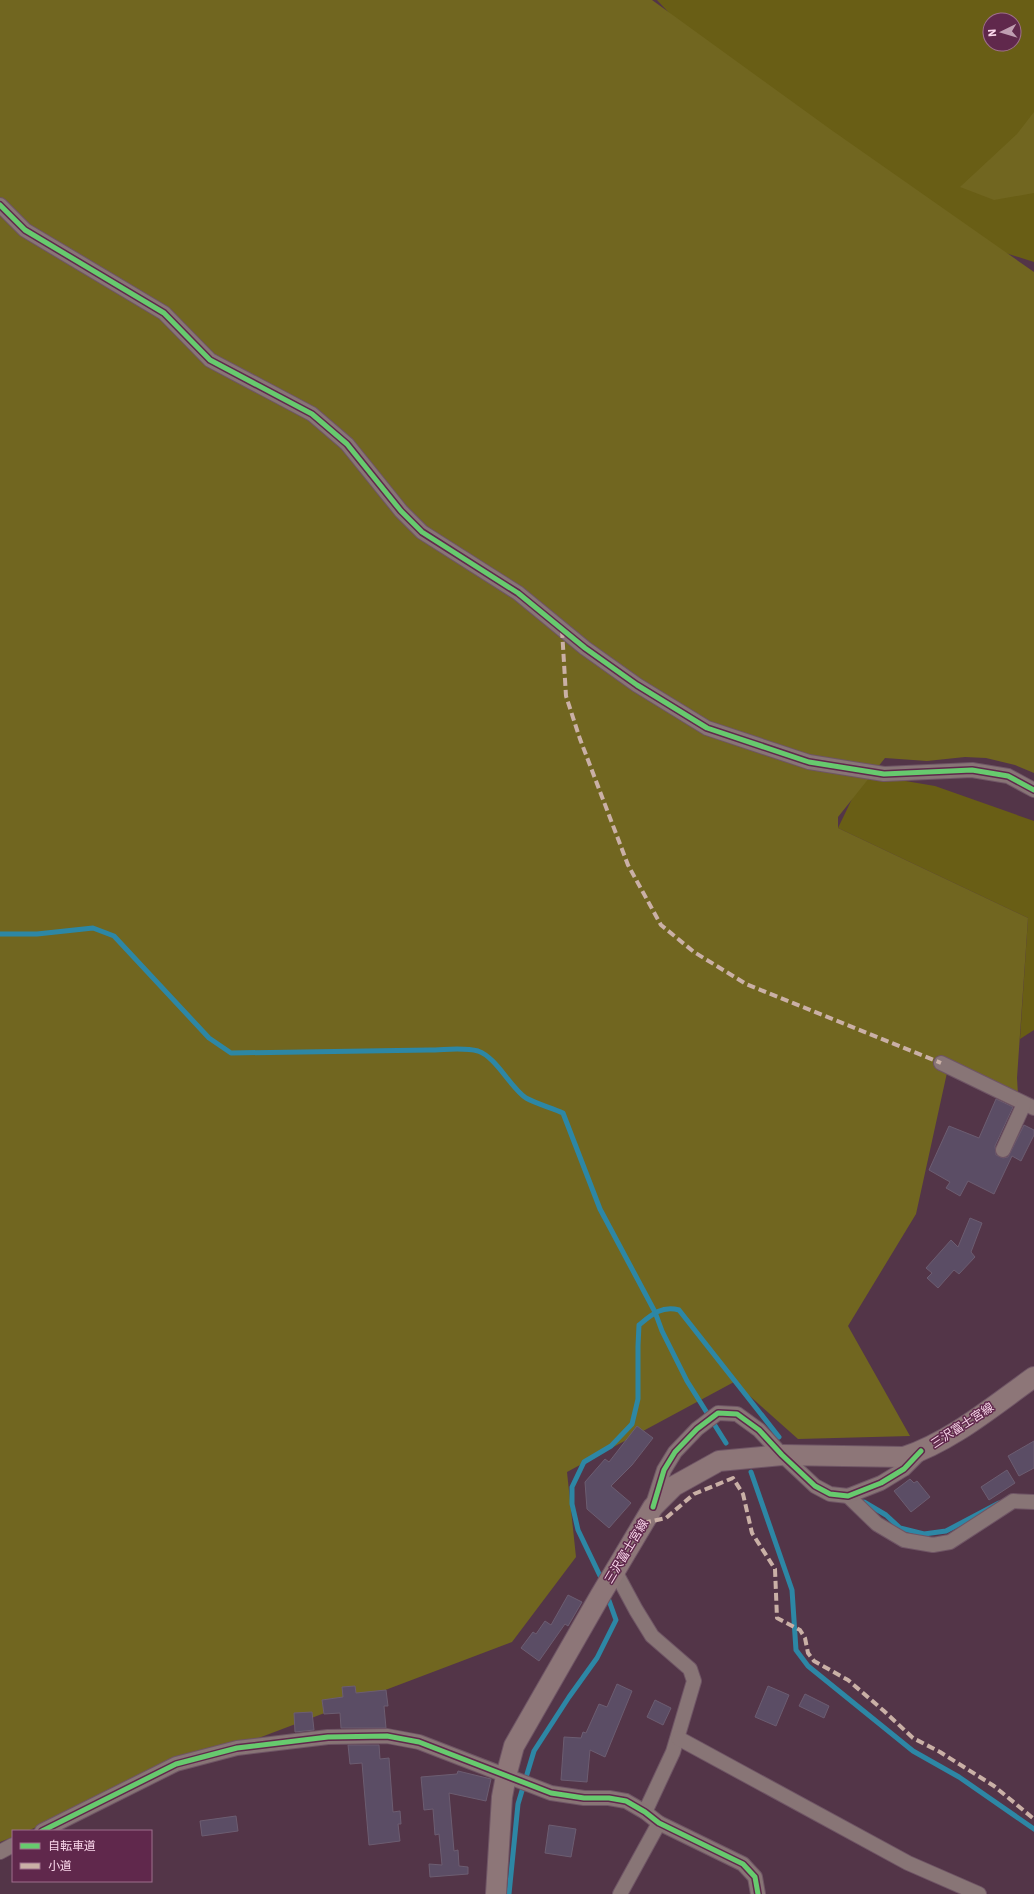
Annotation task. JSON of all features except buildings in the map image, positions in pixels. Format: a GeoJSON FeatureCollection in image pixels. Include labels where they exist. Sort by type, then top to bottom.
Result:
{"type":"FeatureCollection","features":[{"type":"Feature","properties":{"kind":"main road","name":"三沢富士宮線"},"geometry":{"type":"LineString","coordinates":[[496,1894],[502,1796],[509,1777],[514,1746],[653,1506],[674,1486],[719,1461],[782,1455],[904,1456],[921,1451],[947,1438],[1034,1377]]}},
{"type":"Feature","properties":{"kind":"street"},"geometry":{"type":"LineString","coordinates":[[0,205],[25,230],[164,313],[210,360],[312,414],[347,444],[401,511],[422,532],[518,593],[585,648],[636,685],[708,728],[810,762],[884,774],[972,770],[1008,776],[1034,790]]}},
{"type":"Feature","properties":{"kind":"street"},"geometry":{"type":"LineString","coordinates":[[941,1063],[1029,1106],[1003,1150]]}},
{"type":"Feature","properties":{"kind":"street"},"geometry":{"type":"LineString","coordinates":[[653,1506],[664,1470],[675,1452],[701,1426],[718,1414],[737,1414],[759,1430],[782,1455],[816,1486],[830,1494],[848,1496],[887,1479],[904,1468],[921,1451]]}},
{"type":"Feature","properties":{"kind":"street"},"geometry":{"type":"LineString","coordinates":[[848,1496],[878,1524],[904,1540],[933,1545],[950,1542],[1013,1501],[1034,1502]]}},
{"type":"Feature","properties":{"kind":"street"},"geometry":{"type":"LineString","coordinates":[[613,1574],[652,1636],[690,1669],[694,1681],[678,1738],[645,1812]]}},
{"type":"Feature","properties":{"kind":"street"},"geometry":{"type":"LineString","coordinates":[[44,1830],[176,1764],[236,1748],[328,1737],[387,1736],[419,1742],[562,1796],[608,1798],[626,1801],[645,1812],[659,1823],[743,1864],[755,1877],[758,1894]]}},
{"type":"Feature","properties":{"kind":"street"},"geometry":{"type":"LineString","coordinates":[[678,1738],[908,1863],[979,1894]]}},
{"type":"Feature","properties":{"kind":"street"},"geometry":{"type":"LineString","coordinates":[[620,1894],[659,1823]]}},
{"type":"Feature","properties":{"kind":"street"},"geometry":{"type":"LineString","coordinates":[[0,1852],[12,1846]]}},
{"type":"Feature","properties":{"kind":"shaded area"},"geometry":{"type":"Polygon","coordinates":[[[0,0],[652,0],[830,129],[1034,272],[1034,773],[1015,765],[986,758],[965,757],[927,761],[885,758],[838,817],[838,828],[1028,918],[1017,1078],[1018,1095],[950,1059],[916,1214],[848,1326],[910,1436],[798,1439],[734,1382],[567,1472],[576,1557],[512,1642],[224,1751],[29,1830],[12,1830],[12,1837],[0,1842],[0,0]]]}},
{"type":"Feature","properties":{"kind":"shaded area"},"geometry":{"type":"Polygon","coordinates":[[[657,0],[1034,0],[1034,262],[847,203],[657,0]]]}},
{"type":"Feature","properties":{"kind":"shaded area"},"geometry":{"type":"Polygon","coordinates":[[[1034,112],[1034,193],[994,200],[960,187],[1017,134],[1034,112]]]}},
{"type":"Feature","properties":{"kind":"shaded area"},"geometry":{"type":"Polygon","coordinates":[[[864,774],[935,786],[1034,821],[1034,1030],[1020,1039],[1028,918],[838,828],[864,774]]]}},
{"type":"Feature","properties":{"kind":"waterway"},"geometry":{"type":"LineString","coordinates":[[0,934],[37,934],[93,928],[114,936],[209,1038],[231,1053],[460,1049],[478,1051],[485,1054],[491,1059],[514,1087],[526,1098],[563,1113],[600,1209],[655,1312],[662,1331],[687,1381],[726,1443]]}},
{"type":"Feature","properties":{"kind":"waterway"},"geometry":{"type":"LineString","coordinates":[[603,1582],[578,1530],[572,1504],[572,1487],[584,1462],[611,1446],[632,1424],[638,1399],[639,1325],[643,1321],[662,1310],[679,1310],[779,1437]]}},
{"type":"Feature","properties":{"kind":"waterway"},"geometry":{"type":"LineString","coordinates":[[751,1472],[792,1590],[796,1650],[808,1666],[913,1751],[959,1777],[1034,1829]]}},
{"type":"Feature","properties":{"kind":"waterway"},"geometry":{"type":"LineString","coordinates":[[864,1502],[886,1515],[900,1528],[924,1534],[946,1531],[999,1503]]}},
{"type":"Feature","properties":{"kind":"waterway"},"geometry":{"type":"LineString","coordinates":[[509,1894],[518,1804],[534,1751],[569,1697],[597,1658],[616,1620],[607,1595]]}},
{"type":"Feature","properties":{"kind":"marked path"},"geometry":{"type":"LineString","coordinates":[[562,630],[566,696],[580,739],[628,865],[661,925],[694,952],[746,984],[941,1063]]}},
{"type":"Feature","properties":{"kind":"marked path"},"geometry":{"type":"LineString","coordinates":[[643,1523],[666,1518],[694,1494],[733,1478],[743,1494],[752,1533],[775,1569],[777,1618],[800,1630],[805,1638],[808,1653],[814,1661],[848,1680],[913,1738],[940,1752],[994,1786],[1034,1819]]}},
{"type":"Feature","properties":{"kind":"cycle path"},"geometry":{"type":"LineString","coordinates":[[0,205],[25,230],[164,313],[210,360],[312,414],[347,444],[401,511],[422,532],[518,593],[585,648],[637,685],[707,728],[809,762],[884,774],[972,770],[1008,776],[1034,790]]}},
{"type":"Feature","properties":{"kind":"cycle path"},"geometry":{"type":"LineString","coordinates":[[653,1507],[664,1470],[675,1452],[697,1429],[718,1413],[737,1414],[759,1430],[782,1455],[815,1486],[830,1494],[848,1496],[881,1483],[904,1469],[921,1451]]}},
{"type":"Feature","properties":{"kind":"cycle path"},"geometry":{"type":"LineString","coordinates":[[44,1830],[176,1764],[237,1748],[328,1737],[387,1736],[419,1742],[551,1793],[584,1798],[609,1798],[626,1801],[645,1812],[659,1823],[743,1864],[755,1877],[758,1894]]}}]}
